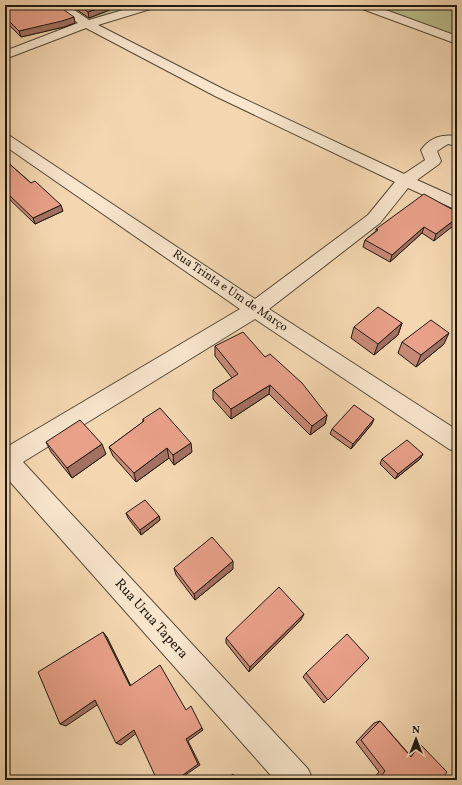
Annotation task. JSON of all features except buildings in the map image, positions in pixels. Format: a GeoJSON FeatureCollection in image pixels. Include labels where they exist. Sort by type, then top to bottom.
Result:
{"type":"FeatureCollection","features":[{"type":"Feature","properties":{"kind":"street"},"geometry":{"type":"LineString","coordinates":[[60,5],[87,24],[220,93],[457,205]]}},
{"type":"Feature","properties":{"kind":"street"},"geometry":{"type":"LineString","coordinates":[[5,55],[87,24],[153,5]]}},
{"type":"Feature","properties":{"kind":"street"},"geometry":{"type":"LineString","coordinates":[[361,5],[457,40]]}},
{"type":"Feature","properties":{"kind":"street","name":"Rua Trinta e Um de Março"},"geometry":{"type":"LineString","coordinates":[[5,139],[255,309],[457,442]]}},
{"type":"Feature","properties":{"kind":"street"},"geometry":{"type":"LineString","coordinates":[[5,459],[255,309],[374,219],[406,180],[433,161],[429,150],[445,139],[457,141]]}},
{"type":"Feature","properties":{"kind":"street","name":"Rua Urua Tapera"},"geometry":{"type":"LineString","coordinates":[[5,459],[297,780]]}},
{"type":"Feature","properties":{"kind":"green space"},"geometry":{"type":"Polygon","coordinates":[[[64,5],[146,5],[89,21],[64,5]]]}},
{"type":"Feature","properties":{"kind":"green space"},"geometry":{"type":"Polygon","coordinates":[[[365,5],[457,5],[457,38],[365,5]]]}}]}
